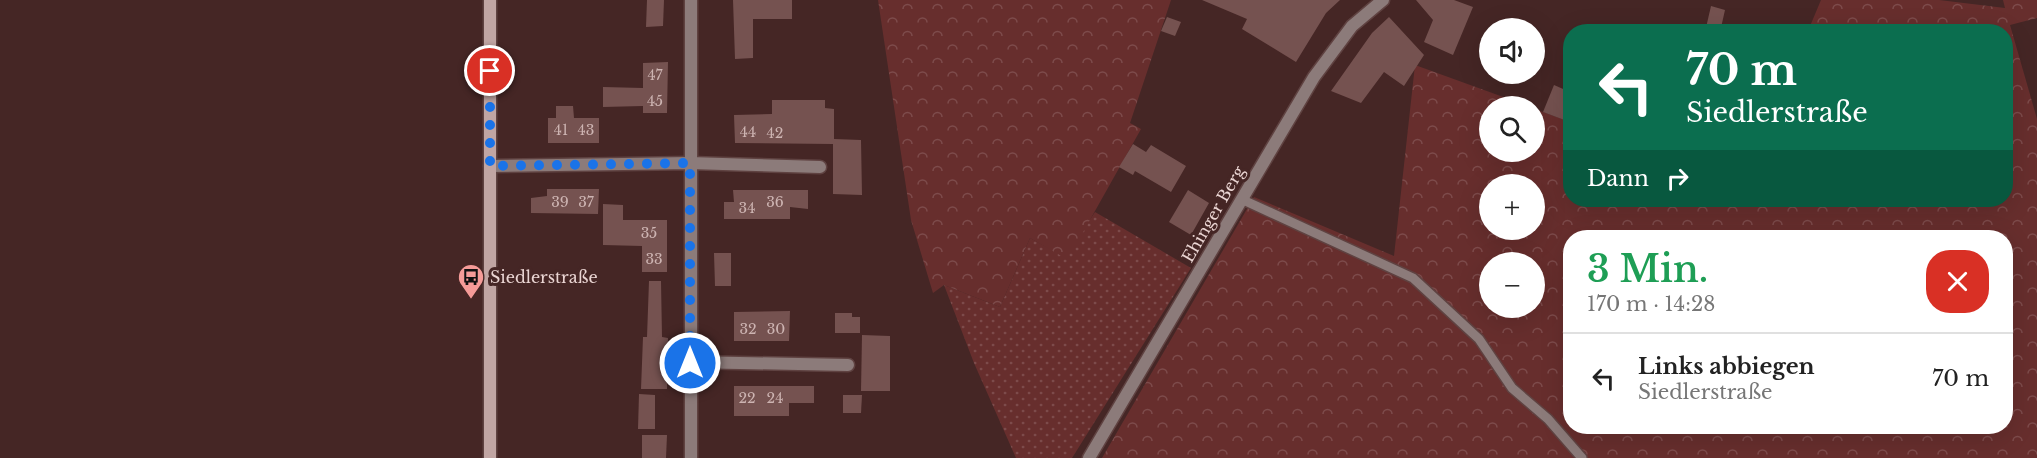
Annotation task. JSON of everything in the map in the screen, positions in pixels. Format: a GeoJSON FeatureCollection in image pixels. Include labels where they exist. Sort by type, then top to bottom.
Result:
{"type":"FeatureCollection","features":[{"type":"Feature","properties":{"kind":"main road"},"geometry":{"type":"LineString","coordinates":[[490,0],[490,458]]}},
{"type":"Feature","properties":{"kind":"street"},"geometry":{"type":"LineString","coordinates":[[691,0],[691,458]]}},
{"type":"Feature","properties":{"kind":"street","name":"Ehinger Berg"},"geometry":{"type":"LineString","coordinates":[[1089,458],[1314,76],[1352,26],[1383,0]]}},
{"type":"Feature","properties":{"kind":"street"},"geometry":{"type":"LineString","coordinates":[[490,166],[690,163],[820,167]]}},
{"type":"Feature","properties":{"kind":"street"},"geometry":{"type":"LineString","coordinates":[[690,363],[848,365]]}},
{"type":"Feature","properties":{"kind":"lane"},"geometry":{"type":"LineString","coordinates":[[1241,199],[1413,278],[1479,339],[1512,388],[1548,419],[1582,458]]}},
{"type":"Feature","properties":{"kind":"green space"},"geometry":{"type":"Polygon","coordinates":[[[878,0],[1171,0],[1130,123],[1141,129],[1077,243],[1065,258],[1030,238],[1000,307],[944,285],[933,293],[911,220],[878,0]]]}},
{"type":"Feature","properties":{"kind":"green space"},"geometry":{"type":"Polygon","coordinates":[[[1821,0],[1939,0],[2005,8],[2003,0],[2037,0],[2037,18],[2013,24],[1811,24],[1821,0]]]}},
{"type":"Feature","properties":{"kind":"green space"},"geometry":{"type":"Polygon","coordinates":[[[2013,35],[2037,119],[2037,458],[1102,458],[1254,197],[1394,256],[1415,65],[1500,96],[1479,96],[1479,162],[1545,162],[1545,113],[1563,119],[1563,207],[2013,207],[2013,35]]]}},
{"type":"Feature","properties":{"kind":"green space"},"geometry":{"type":"Polygon","coordinates":[[[1095,212],[1191,268],[1072,458],[1016,458],[974,363],[944,285],[1000,307],[1030,238],[1065,257],[1095,212]]]}},
{"type":"Feature","properties":{"kind":"building"},"geometry":{"type":"Polygon","coordinates":[[[647,0],[664,0],[663,26],[646,27],[647,0]]]}},
{"type":"Feature","properties":{"kind":"building"},"geometry":{"type":"Polygon","coordinates":[[[733,0],[792,0],[792,19],[753,19],[753,58],[735,59],[733,0]]]}},
{"type":"Feature","properties":{"kind":"building"},"geometry":{"type":"Polygon","coordinates":[[[1202,0],[1340,0],[1326,13],[1296,62],[1242,29],[1247,19],[1202,0]]]}},
{"type":"Feature","properties":{"kind":"building"},"geometry":{"type":"Polygon","coordinates":[[[1416,0],[1454,0],[1473,7],[1453,55],[1424,42],[1433,20],[1416,0]]]}},
{"type":"Feature","properties":{"kind":"building"},"geometry":{"type":"Polygon","coordinates":[[[1711,6],[1725,10],[1722,24],[1707,24],[1711,6]]]}},
{"type":"Feature","properties":{"kind":"building"},"geometry":{"type":"Polygon","coordinates":[[[1167,17],[1181,22],[1175,36],[1161,31],[1167,17]]]}},
{"type":"Feature","properties":{"kind":"building"},"geometry":{"type":"Polygon","coordinates":[[[1389,17],[1424,55],[1404,86],[1384,72],[1361,103],[1331,91],[1372,33],[1389,17]]]}},
{"type":"Feature","properties":{"kind":"building"},"geometry":{"type":"Polygon","coordinates":[[[668,62],[667,113],[643,113],[643,106],[603,107],[603,87],[643,88],[643,63],[668,62]]]}},
{"type":"Feature","properties":{"kind":"building"},"geometry":{"type":"Polygon","coordinates":[[[1554,85],[1563,89],[1563,120],[1545,113],[1554,85]]]}},
{"type":"Feature","properties":{"kind":"building"},"geometry":{"type":"Polygon","coordinates":[[[772,100],[825,100],[825,108],[834,109],[834,139],[861,140],[862,195],[833,194],[833,144],[735,143],[734,115],[772,114],[772,100]]]}},
{"type":"Feature","properties":{"kind":"building"},"geometry":{"type":"Polygon","coordinates":[[[556,106],[573,106],[574,118],[599,118],[599,143],[548,143],[548,118],[556,118],[556,106]]]}},
{"type":"Feature","properties":{"kind":"building"},"geometry":{"type":"Polygon","coordinates":[[[1133,144],[1146,152],[1151,145],[1186,166],[1171,192],[1135,171],[1133,175],[1119,167],[1133,144]]]}},
{"type":"Feature","properties":{"kind":"building"},"geometry":{"type":"Polygon","coordinates":[[[547,189],[599,189],[598,214],[531,213],[531,198],[547,196],[547,189]]]}},
{"type":"Feature","properties":{"kind":"building"},"geometry":{"type":"Polygon","coordinates":[[[733,190],[808,190],[808,209],[790,207],[790,219],[724,219],[724,202],[734,202],[733,190]]]}},
{"type":"Feature","properties":{"kind":"building"},"geometry":{"type":"Polygon","coordinates":[[[1188,190],[1209,203],[1191,235],[1169,222],[1188,190]]]}},
{"type":"Feature","properties":{"kind":"building"},"geometry":{"type":"Polygon","coordinates":[[[603,204],[623,205],[623,220],[667,220],[667,272],[642,272],[642,246],[603,245],[603,204]]]}},
{"type":"Feature","properties":{"kind":"building"},"geometry":{"type":"Polygon","coordinates":[[[714,253],[731,253],[731,286],[715,286],[714,253]]]}},
{"type":"Feature","properties":{"kind":"building"},"geometry":{"type":"Polygon","coordinates":[[[649,281],[661,281],[662,337],[668,338],[667,389],[641,389],[643,337],[647,337],[649,281]]]}},
{"type":"Feature","properties":{"kind":"building"},"geometry":{"type":"Polygon","coordinates":[[[790,311],[789,341],[734,341],[734,312],[790,311]]]}},
{"type":"Feature","properties":{"kind":"building"},"geometry":{"type":"Polygon","coordinates":[[[835,313],[852,313],[852,317],[860,317],[860,333],[835,333],[835,313]]]}},
{"type":"Feature","properties":{"kind":"building"},"geometry":{"type":"Polygon","coordinates":[[[862,335],[890,336],[890,391],[861,391],[862,335]]]}},
{"type":"Feature","properties":{"kind":"building"},"geometry":{"type":"Polygon","coordinates":[[[734,386],[814,386],[814,403],[789,403],[789,416],[734,416],[734,386]]]}},
{"type":"Feature","properties":{"kind":"building"},"geometry":{"type":"Polygon","coordinates":[[[639,394],[655,395],[655,429],[638,429],[639,394]]]}},
{"type":"Feature","properties":{"kind":"building"},"geometry":{"type":"Polygon","coordinates":[[[843,395],[862,395],[861,413],[843,413],[843,395]]]}},
{"type":"Feature","properties":{"kind":"building"},"geometry":{"type":"Polygon","coordinates":[[[642,435],[667,435],[666,458],[642,458],[642,435]]]}},
{"type":"Feature","properties":{"kind":"place","name":"Siedlerstraße"},"geometry":{"type":"Point","coordinates":[471,300]}},
{"type":"Feature","properties":{"kind":"route"},"geometry":{"type":"LineString","coordinates":[[490,71],[490,166],[690,163],[690,363]]}}]}
